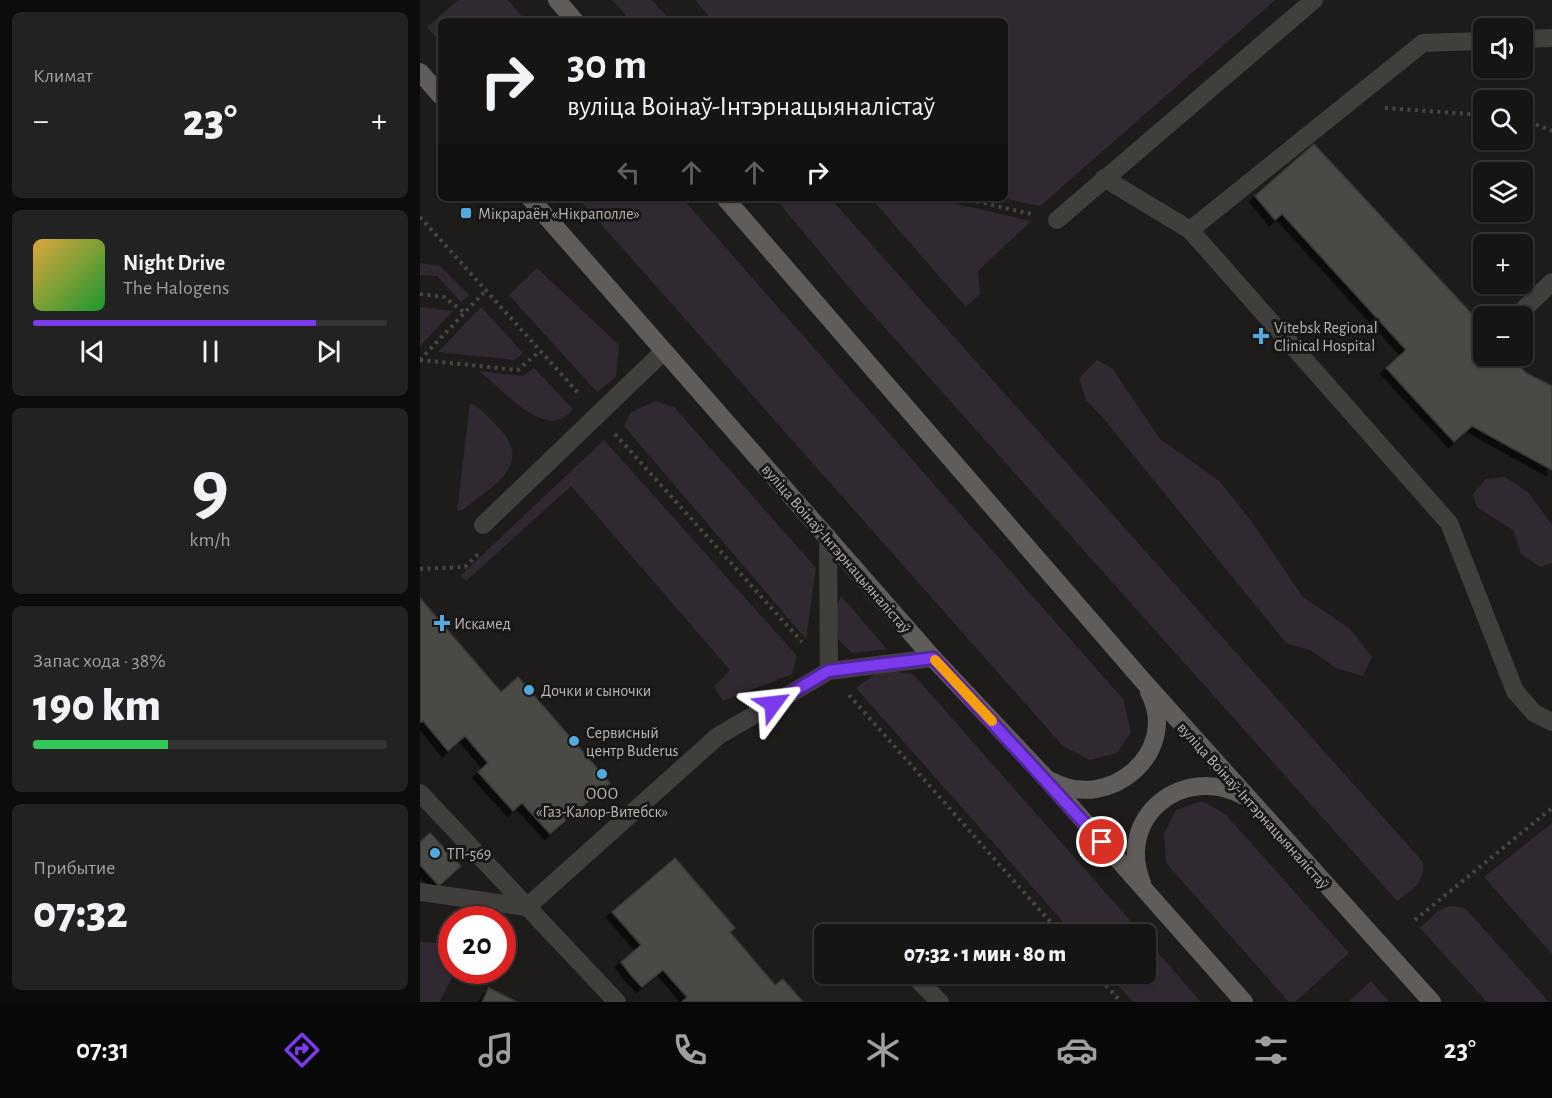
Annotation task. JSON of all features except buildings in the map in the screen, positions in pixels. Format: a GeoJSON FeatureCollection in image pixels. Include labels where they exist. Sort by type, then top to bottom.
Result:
{"type":"FeatureCollection","features":[{"type":"Feature","properties":{"kind":"main road"},"geometry":{"type":"LineString","coordinates":[[557,0],[572,18]]}},
{"type":"Feature","properties":{"kind":"main road"},"geometry":{"type":"LineString","coordinates":[[420,72],[438,93]]}},
{"type":"Feature","properties":{"kind":"main road","name":"вуліца Воінаў-Інтэрнацыяналістаў"},"geometry":{"type":"LineString","coordinates":[[533,201],[933,658],[1044,777],[1244,1002]]}},
{"type":"Feature","properties":{"kind":"main road","name":"вуліца Воінаў-Інтэрнацыяналістаў"},"geometry":{"type":"LineString","coordinates":[[728,201],[1144,682],[1432,1002]]}},
{"type":"Feature","properties":{"kind":"main road"},"geometry":{"type":"LineString","coordinates":[[1044,777],[1074,790],[1090,790],[1105,788],[1133,773],[1148,753],[1155,729],[1152,697],[1144,682]]}},
{"type":"Feature","properties":{"kind":"main road"},"geometry":{"type":"LineString","coordinates":[[1145,890],[1138,874],[1137,840],[1143,824],[1153,809],[1165,798],[1189,787],[1216,785],[1248,798]]}},
{"type":"Feature","properties":{"kind":"lane"},"geometry":{"type":"LineString","coordinates":[[1057,220],[1314,0]]}},
{"type":"Feature","properties":{"kind":"lane"},"geometry":{"type":"LineString","coordinates":[[1533,39],[1552,38]]}},
{"type":"Feature","properties":{"kind":"lane"},"geometry":{"type":"LineString","coordinates":[[1190,230],[1423,43],[1473,41]]}},
{"type":"Feature","properties":{"kind":"lane"},"geometry":{"type":"LineString","coordinates":[[1104,178],[1190,230],[1449,523],[1515,691],[1534,713],[1552,722]]}},
{"type":"Feature","properties":{"kind":"lane"},"geometry":{"type":"LineString","coordinates":[[1527,306],[1552,282]]}},
{"type":"Feature","properties":{"kind":"lane"},"geometry":{"type":"LineString","coordinates":[[483,525],[664,351]]}},
{"type":"Feature","properties":{"kind":"lane"},"geometry":{"type":"LineString","coordinates":[[828,537],[828,671]]}},
{"type":"Feature","properties":{"kind":"lane"},"geometry":{"type":"LineString","coordinates":[[420,892],[527,907],[718,736],[828,671],[933,658]]}},
{"type":"Feature","properties":{"kind":"lane"},"geometry":{"type":"LineString","coordinates":[[420,793],[617,1002]]}},
{"type":"Feature","properties":{"kind":"lane"},"geometry":{"type":"LineString","coordinates":[[922,984],[940,1002]]}},
{"type":"Feature","properties":{"kind":"path"},"geometry":{"type":"LineString","coordinates":[[1345,105],[1473,114]]}},
{"type":"Feature","properties":{"kind":"path"},"geometry":{"type":"LineString","coordinates":[[1533,123],[1552,131]]}},
{"type":"Feature","properties":{"kind":"path"},"geometry":{"type":"LineString","coordinates":[[975,201],[1057,220]]}},
{"type":"Feature","properties":{"kind":"path"},"geometry":{"type":"LineString","coordinates":[[420,217],[1052,924]]}},
{"type":"Feature","properties":{"kind":"path"},"geometry":{"type":"LineString","coordinates":[[420,360],[486,290]]}},
{"type":"Feature","properties":{"kind":"path"},"geometry":{"type":"LineString","coordinates":[[420,294],[444,297],[464,312]]}},
{"type":"Feature","properties":{"kind":"path"},"geometry":{"type":"LineString","coordinates":[[420,360],[518,370],[540,351]]}},
{"type":"Feature","properties":{"kind":"path"},"geometry":{"type":"LineString","coordinates":[[1416,920],[1552,808]]}},
{"type":"Feature","properties":{"kind":"path"},"geometry":{"type":"LineString","coordinates":[[1105,984],[1121,1002]]}},
{"type":"Feature","properties":{"kind":"shaded area"},"geometry":{"type":"Polygon","coordinates":[[[458,0],[508,0],[523,18],[438,18],[438,39],[427,27],[458,0]]]}},
{"type":"Feature","properties":{"kind":"shaded area"},"geometry":{"type":"Polygon","coordinates":[[[612,0],[652,0],[668,18],[628,18],[612,0]]]}},
{"type":"Feature","properties":{"kind":"shaded area"},"geometry":{"type":"Polygon","coordinates":[[[695,0],[1275,0],[1040,206],[1008,199],[1008,18],[710,18],[695,0]]]}},
{"type":"Feature","properties":{"kind":"shaded area"},"geometry":{"type":"Polygon","coordinates":[[[581,201],[685,201],[1123,699],[1131,732],[1117,753],[1090,760],[1063,746],[581,201]]]}},
{"type":"Feature","properties":{"kind":"shaded area"},"geometry":{"type":"Polygon","coordinates":[[[777,201],[833,201],[1423,862],[1420,881],[1412,889],[1397,901],[852,291],[777,201]]]}},
{"type":"Feature","properties":{"kind":"shaded area"},"geometry":{"type":"Polygon","coordinates":[[[874,201],[943,201],[1031,221],[978,271],[980,294],[966,307],[874,201]]]}},
{"type":"Feature","properties":{"kind":"shaded area"},"geometry":{"type":"Polygon","coordinates":[[[420,263],[440,266],[469,295],[461,302],[437,276],[420,275],[420,263]]]}},
{"type":"Feature","properties":{"kind":"shaded area"},"geometry":{"type":"Polygon","coordinates":[[[537,268],[619,345],[616,377],[597,392],[509,295],[537,268]]]}},
{"type":"Feature","properties":{"kind":"shaded area"},"geometry":{"type":"Polygon","coordinates":[[[420,307],[453,311],[420,346],[420,307]]]}},
{"type":"Feature","properties":{"kind":"shaded area"},"geometry":{"type":"Polygon","coordinates":[[[481,307],[523,353],[515,360],[438,352],[481,307]]]}},
{"type":"Feature","properties":{"kind":"shaded area"},"geometry":{"type":"Polygon","coordinates":[[[1097,360],[1112,368],[1160,439],[1219,481],[1252,522],[1303,597],[1350,629],[1372,657],[1363,676],[1336,668],[1310,650],[1286,643],[1104,419],[1086,400],[1079,378],[1097,360]]]}},
{"type":"Feature","properties":{"kind":"shaded area"},"geometry":{"type":"Polygon","coordinates":[[[534,368],[573,409],[562,418],[550,420],[525,410],[479,371],[523,376],[534,368]]]}},
{"type":"Feature","properties":{"kind":"shaded area"},"geometry":{"type":"Polygon","coordinates":[[[656,401],[675,408],[816,568],[806,639],[624,426],[631,412],[656,401]]]}},
{"type":"Feature","properties":{"kind":"shaded area"},"geometry":{"type":"Polygon","coordinates":[[[470,403],[482,411],[508,440],[512,452],[511,463],[497,483],[464,509],[457,511],[470,403]]]}},
{"type":"Feature","properties":{"kind":"shaded area"},"geometry":{"type":"Polygon","coordinates":[[[604,440],[797,656],[792,674],[723,701],[714,687],[730,670],[571,486],[466,581],[460,576],[604,440]]]}},
{"type":"Feature","properties":{"kind":"shaded area"},"geometry":{"type":"Polygon","coordinates":[[[1505,477],[1528,492],[1552,525],[1552,563],[1540,567],[1521,554],[1513,530],[1477,507],[1473,494],[1486,479],[1505,477]]]}},
{"type":"Feature","properties":{"kind":"shaded area"},"geometry":{"type":"Polygon","coordinates":[[[841,596],[887,649],[852,653],[833,634],[834,614],[841,596]]]}},
{"type":"Feature","properties":{"kind":"shaded area"},"geometry":{"type":"Polygon","coordinates":[[[880,670],[913,674],[1133,924],[1065,924],[856,688],[880,670]]]}},
{"type":"Feature","properties":{"kind":"shaded area"},"geometry":{"type":"Polygon","coordinates":[[[1203,801],[1226,815],[1349,953],[1295,1002],[1289,1002],[1166,863],[1164,834],[1176,810],[1203,801]]]}},
{"type":"Feature","properties":{"kind":"shaded area"},"geometry":{"type":"Polygon","coordinates":[[[1552,823],[1552,954],[1484,877],[1552,823]]]}},
{"type":"Feature","properties":{"kind":"shaded area"},"geometry":{"type":"Polygon","coordinates":[[[1450,906],[1465,908],[1549,1002],[1487,1002],[1420,928],[1438,911],[1450,906]]]}},
{"type":"Feature","properties":{"kind":"shaded area"},"geometry":{"type":"Polygon","coordinates":[[[420,942],[438,943],[438,984],[449,984],[439,1002],[420,1002],[420,942]]]}},
{"type":"Feature","properties":{"kind":"shaded area"},"geometry":{"type":"Polygon","coordinates":[[[1156,950],[1201,1002],[1133,1002],[1117,984],[1156,984],[1156,950]]]}},
{"type":"Feature","properties":{"kind":"shaded area"},"geometry":{"type":"Polygon","coordinates":[[[1371,981],[1389,1002],[1348,1002],[1371,981]]]}},
{"type":"Feature","properties":{"kind":"slow traffic"},"geometry":{"type":"LineString","coordinates":[[935,660],[992,721]]}},
{"type":"Feature","properties":{"kind":"place","name":"Мікрараён «Нікраполле»"},"geometry":{"type":"Point","coordinates":[466,213]}},
{"type":"Feature","properties":{"kind":"place","name":"Vitebsk Regional Clinical Hospital"},"geometry":{"type":"Point","coordinates":[1261,336]}},
{"type":"Feature","properties":{"kind":"place","name":"Искамед"},"geometry":{"type":"Point","coordinates":[442,623]}},
{"type":"Feature","properties":{"kind":"place","name":"Дочки и сыночки"},"geometry":{"type":"Point","coordinates":[529,690]}},
{"type":"Feature","properties":{"kind":"place","name":"Сервисный центр Buderus"},"geometry":{"type":"Point","coordinates":[574,741]}},
{"type":"Feature","properties":{"kind":"place","name":"ООО «Газ-Калор-Витебск»"},"geometry":{"type":"Point","coordinates":[602,774]}},
{"type":"Feature","properties":{"kind":"place","name":"ТП-569"},"geometry":{"type":"Point","coordinates":[435,853]}},
{"type":"Feature","properties":{"kind":"route"},"geometry":{"type":"LineString","coordinates":[[773,704],[828,671],[933,658],[1102,842]]}}]}
